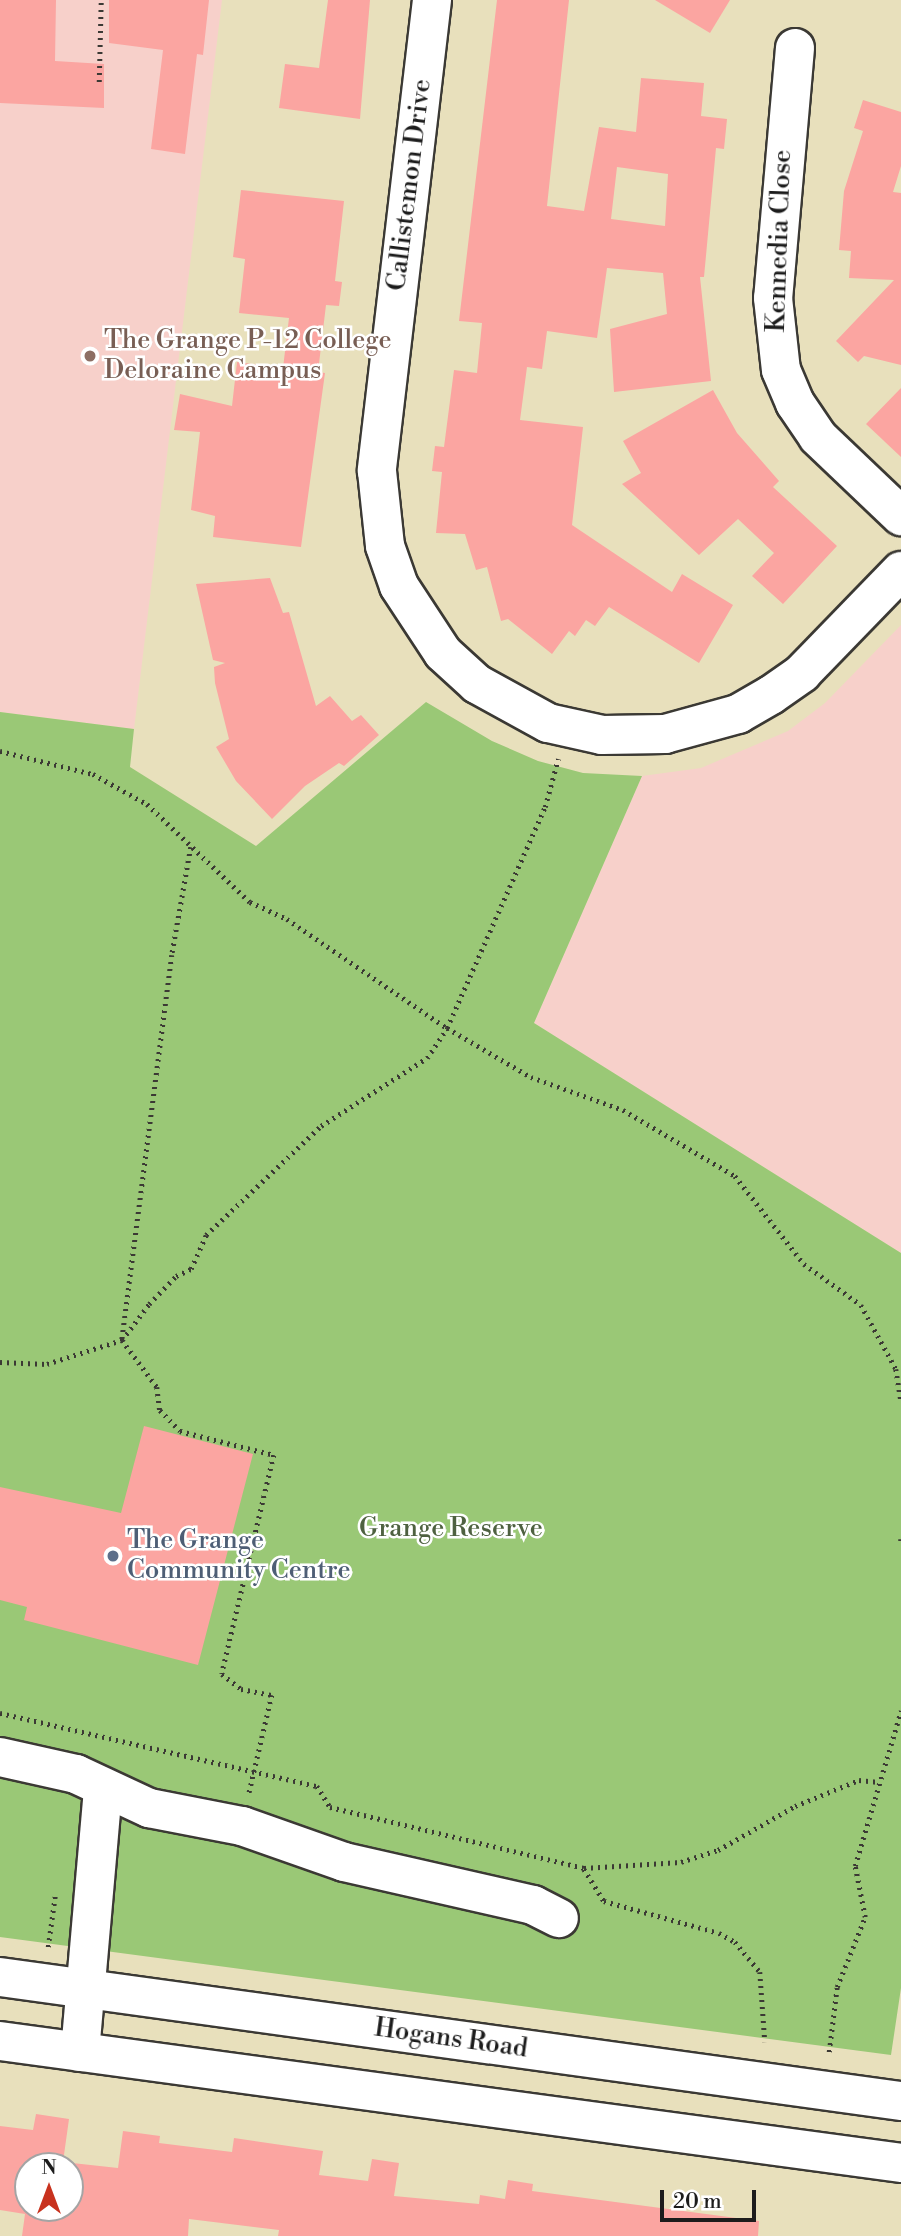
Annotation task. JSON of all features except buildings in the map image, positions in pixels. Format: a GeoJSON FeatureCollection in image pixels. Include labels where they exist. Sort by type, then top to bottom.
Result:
{"type":"FeatureCollection","features":[{"type":"Feature","properties":{"kind":"street","name":"Callistemon Drive"},"geometry":{"type":"LineString","coordinates":[[432,0],[377,471],[385,546],[417,620],[443,653],[477,684],[517,709],[568,728],[602,735],[665,734],[738,714],[802,673],[901,571]]}},
{"type":"Feature","properties":{"kind":"street","name":"Kennedia Close"},"geometry":{"type":"LineString","coordinates":[[794,48],[773,298],[781,370],[795,404],[818,437],[901,516]]}},
{"type":"Feature","properties":{"kind":"street"},"geometry":{"type":"LineString","coordinates":[[0,1757],[76,1774],[103,1789],[149,1808],[242,1826],[344,1862],[533,1905],[559,1918]]}},
{"type":"Feature","properties":{"kind":"street"},"geometry":{"type":"LineString","coordinates":[[80,2052],[103,1789]]}},
{"type":"Feature","properties":{"kind":"street","name":"Hogans Road"},"geometry":{"type":"LineString","coordinates":[[0,1977],[901,2101]]}},
{"type":"Feature","properties":{"kind":"street"},"geometry":{"type":"LineString","coordinates":[[0,2041],[901,2163]]}},
{"type":"Feature","properties":{"kind":"path"},"geometry":{"type":"LineString","coordinates":[[99,82],[101,0]]}},
{"type":"Feature","properties":{"kind":"path"},"geometry":{"type":"LineString","coordinates":[[0,1362],[47,1364],[121,1340],[149,1304],[176,1276],[191,1269],[206,1235],[321,1126],[427,1058],[447,1028],[545,807],[568,728]]}},
{"type":"Feature","properties":{"kind":"path"},"geometry":{"type":"LineString","coordinates":[[0,751],[93,774],[147,804],[250,902],[287,919],[447,1028],[531,1077],[623,1110],[735,1175],[804,1264],[861,1305],[898,1370],[901,1400]]}},
{"type":"Feature","properties":{"kind":"path"},"geometry":{"type":"LineString","coordinates":[[191,847],[172,955],[121,1340],[158,1387],[160,1410],[180,1431],[274,1455],[222,1674],[241,1689],[272,1695],[242,1826]]}},
{"type":"Feature","properties":{"kind":"path"},"geometry":{"type":"LineString","coordinates":[[829,2052],[837,1987],[865,1917],[855,1866],[901,1711]]}},
{"type":"Feature","properties":{"kind":"path"},"geometry":{"type":"LineString","coordinates":[[0,1713],[317,1786],[330,1807],[584,1868],[681,1862],[718,1850],[795,1806],[846,1785],[859,1780],[879,1782]]}},
{"type":"Feature","properties":{"kind":"path"},"geometry":{"type":"LineString","coordinates":[[584,1868],[604,1901],[719,1933],[735,1942],[760,1972],[765,2042]]}},
{"type":"Feature","properties":{"kind":"shaded area","name":"The Grange P-12 College Deloraine Campus"},"geometry":{"type":"Polygon","coordinates":[[[0,0],[222,0],[134,729],[0,712],[0,0]]]}},
{"type":"Feature","properties":{"kind":"shaded area"},"geometry":{"type":"Polygon","coordinates":[[[901,625],[901,1253],[534,1023],[642,776],[701,768],[788,731],[825,703],[901,625]]]}},
{"type":"Feature","properties":{"kind":"green space","name":"Grange Reserve"},"geometry":{"type":"Polygon","coordinates":[[[426,702],[492,741],[538,761],[583,773],[642,776],[534,1023],[901,1253],[901,1988],[891,2055],[0,1937],[0,712],[134,729],[130,767],[256,846],[426,702]]]}},
{"type":"Feature","properties":{"kind":"place","name":"The Grange P-12 College Deloraine Campus"},"geometry":{"type":"Point","coordinates":[90,356]}},
{"type":"Feature","properties":{"kind":"place","name":"The Grange Community Centre"},"geometry":{"type":"Point","coordinates":[113,1556]}}]}
